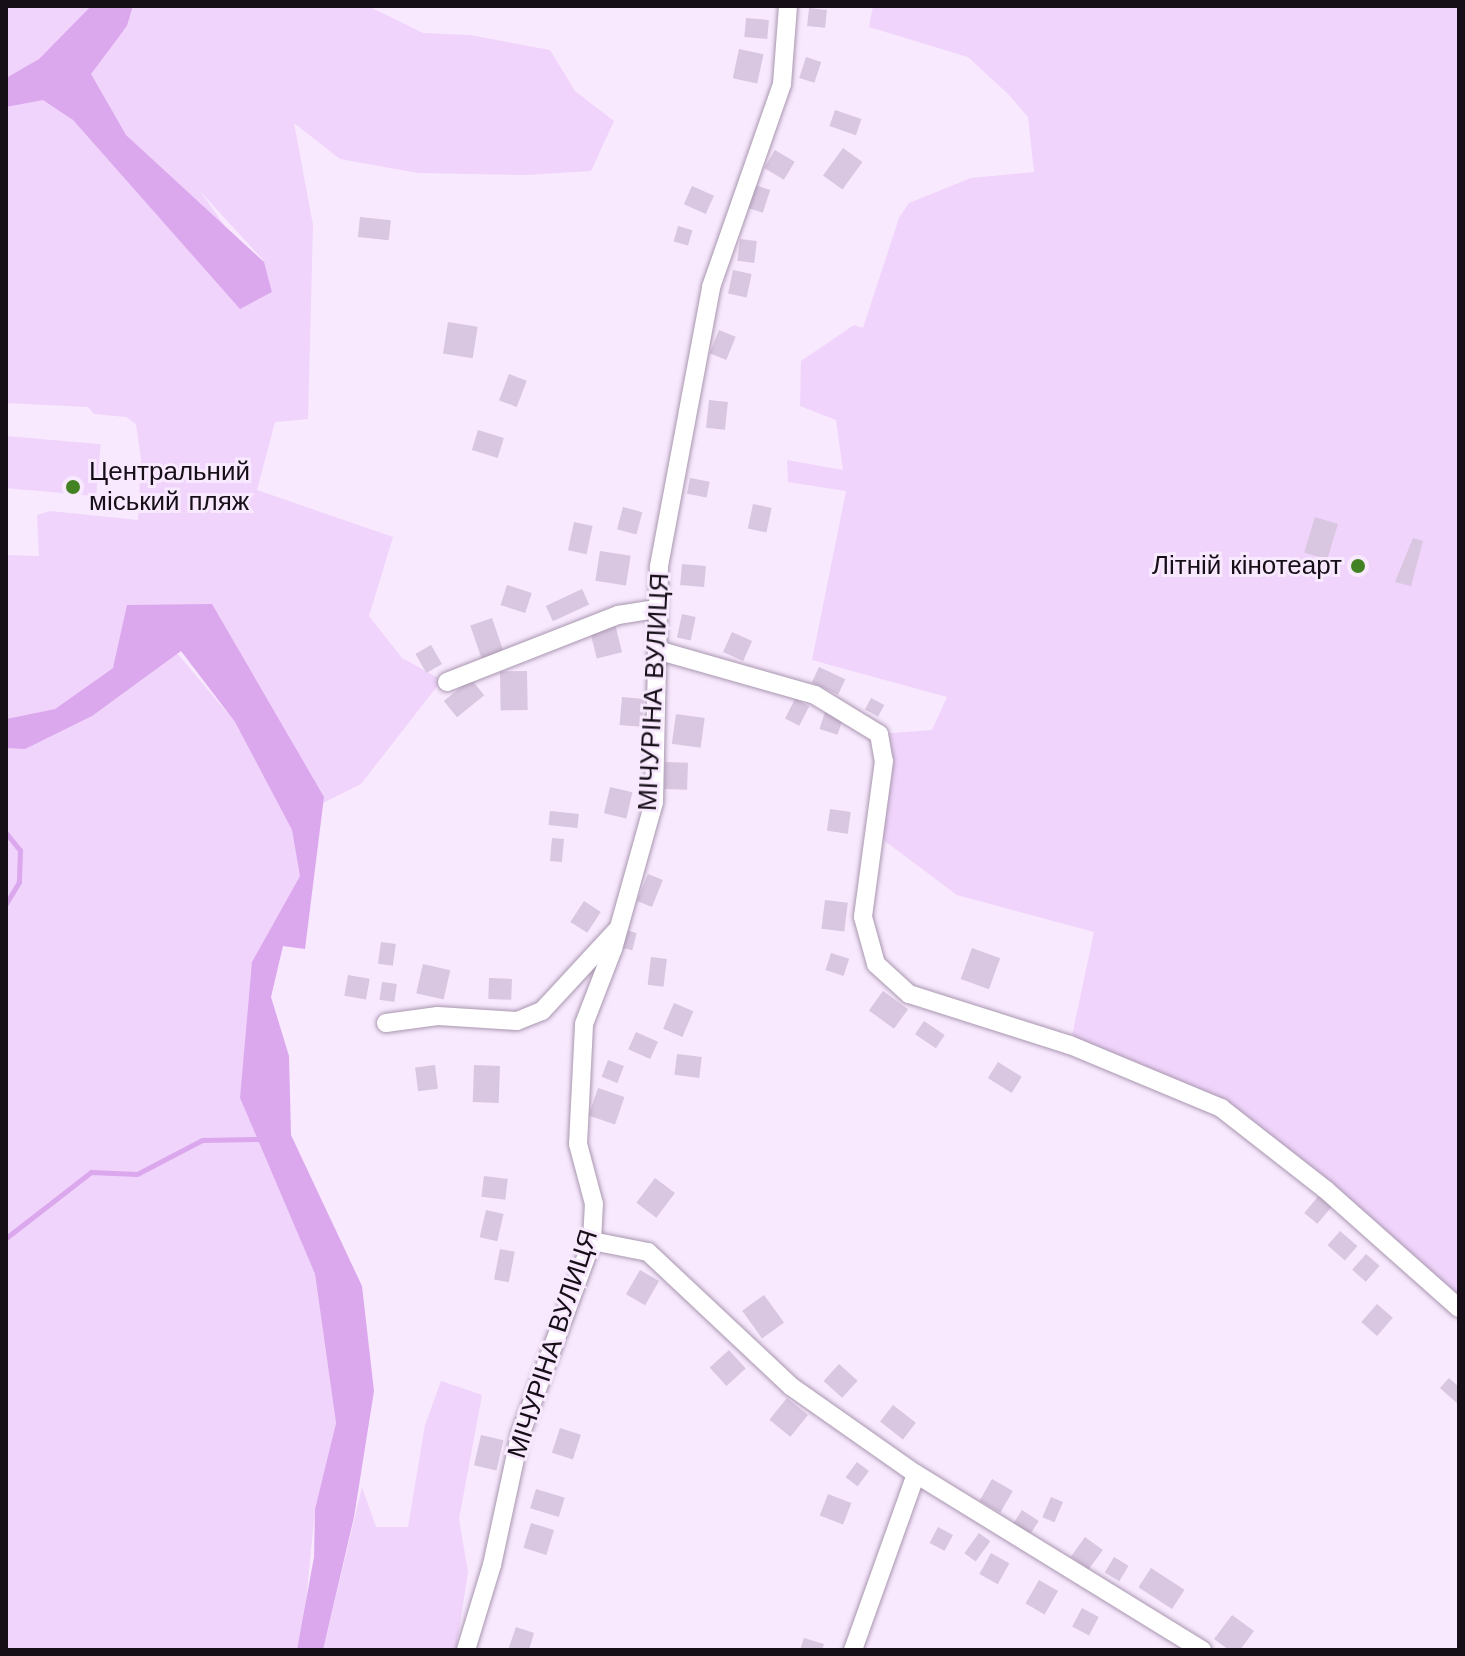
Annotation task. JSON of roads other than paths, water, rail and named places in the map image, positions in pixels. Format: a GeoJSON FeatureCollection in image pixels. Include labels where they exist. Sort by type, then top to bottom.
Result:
{"type":"FeatureCollection","features":[{"type":"Feature","properties":{"kind":"street","name":"МІЧУРІНА ВУЛИЦЯ"},"geometry":{"type":"LineString","coordinates":[[466,1650],[492,1565],[520,1435],[592,1241],[594,1204],[578,1144],[584,1024],[619,929],[654,802],[659,566],[711,287],[782,84],[788,6]]}},
{"type":"Feature","properties":{"kind":"street"},"geometry":{"type":"LineString","coordinates":[[447,682],[618,615],[657,609]]}},
{"type":"Feature","properties":{"kind":"street"},"geometry":{"type":"LineString","coordinates":[[657,650],[815,695],[879,734],[884,761],[863,917],[876,964],[909,994],[1070,1045],[1221,1108],[1326,1190],[1459,1308]]}},
{"type":"Feature","properties":{"kind":"street"},"geometry":{"type":"LineString","coordinates":[[386,1023],[438,1016],[517,1021],[542,1011],[619,929]]}},
{"type":"Feature","properties":{"kind":"street"},"geometry":{"type":"LineString","coordinates":[[592,1241],[648,1252],[792,1387],[916,1474],[1202,1650]]}},
{"type":"Feature","properties":{"kind":"street"},"geometry":{"type":"LineString","coordinates":[[853,1650],[916,1474]]}},
{"type":"Feature","properties":{"kind":"waterway"},"geometry":{"type":"LineString","coordinates":[[6,833],[20,850],[19,882],[6,904]]}},
{"type":"Feature","properties":{"kind":"waterway"},"geometry":{"type":"LineString","coordinates":[[6,1238],[91,1172],[137,1174],[202,1140],[258,1139]]}},
{"type":"Feature","properties":{"kind":"place","name":"Центральний міський пляж"},"geometry":{"type":"Point","coordinates":[73,487]}},
{"type":"Feature","properties":{"kind":"place","name":"Літній кінотеарт"},"geometry":{"type":"Point","coordinates":[1358,566]}}]}
